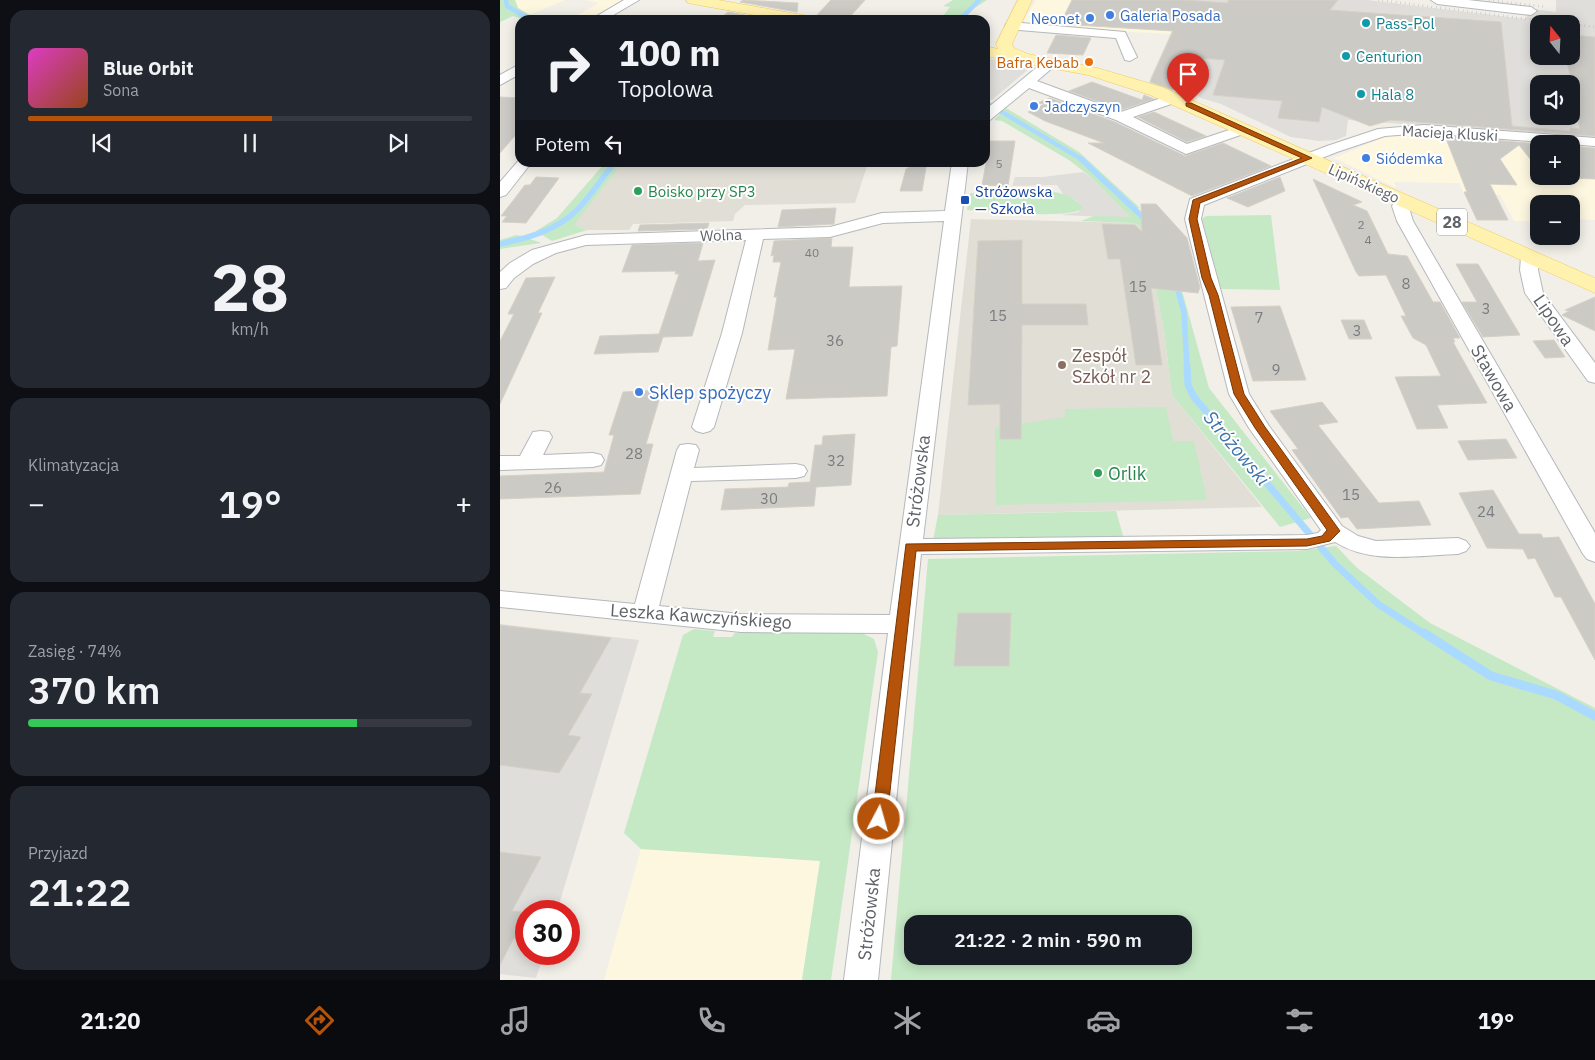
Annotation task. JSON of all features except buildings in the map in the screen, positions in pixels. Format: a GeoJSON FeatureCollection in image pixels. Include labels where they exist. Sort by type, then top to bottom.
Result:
{"type":"FeatureCollection","features":[{"type":"Feature","properties":{"kind":"main road"},"geometry":{"type":"LineString","coordinates":[[693,0],[779,15]]}},
{"type":"Feature","properties":{"kind":"main road"},"geometry":{"type":"LineString","coordinates":[[990,46],[997,44],[1008,33],[1026,0]]}},
{"type":"Feature","properties":{"kind":"main road","name":"28"},"geometry":{"type":"LineString","coordinates":[[1008,33],[1004,48],[1023,58]]}},
{"type":"Feature","properties":{"kind":"main road","name":"Lipińskiego"},"geometry":{"type":"LineString","coordinates":[[990,52],[1114,76],[1175,98],[1595,286]]}},
{"type":"Feature","properties":{"kind":"street"},"geometry":{"type":"LineString","coordinates":[[605,15],[633,0]]}},
{"type":"Feature","properties":{"kind":"street"},"geometry":{"type":"LineString","coordinates":[[1437,0],[1531,11]]}},
{"type":"Feature","properties":{"kind":"street"},"geometry":{"type":"LineString","coordinates":[[1008,33],[1121,35],[1130,57]]}},
{"type":"Feature","properties":{"kind":"street"},"geometry":{"type":"LineString","coordinates":[[991,111],[1051,63]]}},
{"type":"Feature","properties":{"kind":"street"},"geometry":{"type":"LineString","coordinates":[[500,81],[515,71]]}},
{"type":"Feature","properties":{"kind":"street"},"geometry":{"type":"LineString","coordinates":[[1027,82],[1121,117],[1186,148],[1244,129]]}},
{"type":"Feature","properties":{"kind":"street"},"geometry":{"type":"LineString","coordinates":[[1121,117],[1175,98]]}},
{"type":"Feature","properties":{"kind":"street","name":"Macieja Kluski"},"geometry":{"type":"LineString","coordinates":[[1322,537],[1239,394],[1193,219],[1196,202],[1308,158],[1383,132],[1437,130],[1595,142]]}},
{"type":"Feature","properties":{"kind":"street"},"geometry":{"type":"LineString","coordinates":[[500,192],[520,167]]}},
{"type":"Feature","properties":{"kind":"street","name":"Stróżowska"},"geometry":{"type":"LineString","coordinates":[[861,980],[910,547],[959,167]]}},
{"type":"Feature","properties":{"kind":"street","name":"Stawowa"},"geometry":{"type":"LineString","coordinates":[[1402,200],[1400,211],[1405,221],[1595,554]]}},
{"type":"Feature","properties":{"kind":"street","name":"Wolna"},"geometry":{"type":"LineString","coordinates":[[500,284],[513,270],[532,258],[556,247],[577,242],[608,238],[830,232],[882,218],[954,216]]}},
{"type":"Feature","properties":{"kind":"street"},"geometry":{"type":"LineString","coordinates":[[703,427],[732,333],[756,234]]}},
{"type":"Feature","properties":{"kind":"street","name":"Lipowa"},"geometry":{"type":"LineString","coordinates":[[1530,257],[1529,270],[1534,294],[1595,377]]}},
{"type":"Feature","properties":{"kind":"street"},"geometry":{"type":"LineString","coordinates":[[528,462],[541,437]]}},
{"type":"Feature","properties":{"kind":"street"},"geometry":{"type":"LineString","coordinates":[[645,613],[688,450]]}},
{"type":"Feature","properties":{"kind":"street"},"geometry":{"type":"LineString","coordinates":[[500,463],[593,460]]}},
{"type":"Feature","properties":{"kind":"street"},"geometry":{"type":"LineString","coordinates":[[682,475],[796,471]]}},
{"type":"Feature","properties":{"kind":"street"},"geometry":{"type":"LineString","coordinates":[[910,547],[1322,537],[1350,541],[1374,549],[1458,546]]}},
{"type":"Feature","properties":{"kind":"street","name":"Leszka Kawczyńskiego"},"geometry":{"type":"LineString","coordinates":[[500,599],[741,623],[902,624]]}},
{"type":"Feature","properties":{"kind":"shaded area"},"geometry":{"type":"Polygon","coordinates":[[[515,0],[565,0],[529,15],[518,8],[515,0]]]}},
{"type":"Feature","properties":{"kind":"shaded area"},"geometry":{"type":"Polygon","coordinates":[[[585,0],[626,0],[598,15],[578,15],[599,3],[585,0]]]}},
{"type":"Feature","properties":{"kind":"shaded area"},"geometry":{"type":"Polygon","coordinates":[[[1036,0],[1186,0],[1171,34],[1026,26],[1024,20],[1036,0]]]}},
{"type":"Feature","properties":{"kind":"shaded area"},"geometry":{"type":"Polygon","coordinates":[[[1186,0],[1367,0],[1525,19],[1532,9],[1556,12],[1556,0],[1595,0],[1595,138],[1580,137],[1580,135],[1554,135],[1348,120],[1346,136],[1336,140],[1319,141],[1291,137],[1221,104],[1201,98],[1176,82],[1150,79],[1186,0]]]}},
{"type":"Feature","properties":{"kind":"shaded area"},"geometry":{"type":"Polygon","coordinates":[[[990,59],[1025,65],[1030,68],[992,100],[990,99],[990,59]]]}},
{"type":"Feature","properties":{"kind":"shaded area"},"geometry":{"type":"Polygon","coordinates":[[[1408,133],[1530,142],[1530,185],[1580,185],[1580,144],[1595,145],[1595,220],[1580,219],[1580,195],[1530,195],[1530,221],[1514,221],[1500,195],[1464,193],[1459,183],[1394,182],[1396,188],[1334,158],[1389,135],[1408,133]]]}},
{"type":"Feature","properties":{"kind":"shaded area"},"geometry":{"type":"Polygon","coordinates":[[[619,167],[867,167],[855,203],[745,205],[735,214],[733,221],[633,224],[629,230],[587,230],[573,225],[619,167]]]}},
{"type":"Feature","properties":{"kind":"shaded area"},"geometry":{"type":"Polygon","coordinates":[[[1083,172],[1092,178],[1131,218],[1061,215],[1079,212],[1077,201],[1063,194],[1057,185],[1012,186],[1015,177],[1043,177],[1083,172]]]}},
{"type":"Feature","properties":{"kind":"shaded area","name":"Zespół Szkół nr 2"},"geometry":{"type":"Polygon","coordinates":[[[971,219],[1134,223],[1144,228],[1164,330],[1172,395],[1262,507],[938,515],[971,219]]]}},
{"type":"Feature","properties":{"kind":"shaded area"},"geometry":{"type":"Polygon","coordinates":[[[500,624],[639,640],[560,900],[515,900],[515,965],[540,965],[536,978],[500,974],[500,624]]]}},
{"type":"Feature","properties":{"kind":"shaded area"},"geometry":{"type":"Polygon","coordinates":[[[641,849],[820,861],[802,980],[604,980],[641,849]]]}},
{"type":"Feature","properties":{"kind":"green space"},"geometry":{"type":"Polygon","coordinates":[[[500,0],[515,0],[518,8],[530,15],[515,15],[500,22],[500,0]]]}},
{"type":"Feature","properties":{"kind":"green space"},"geometry":{"type":"Polygon","coordinates":[[[953,0],[987,0],[968,15],[944,15],[950,7],[943,6],[953,0]]]}},
{"type":"Feature","properties":{"kind":"green space"},"geometry":{"type":"Polygon","coordinates":[[[1006,108],[1079,152],[1139,207],[1138,210],[1147,218],[1183,294],[1209,388],[1311,518],[1280,527],[1172,395],[1164,330],[1144,228],[1134,223],[1081,221],[1094,216],[1130,217],[1092,178],[1069,160],[1002,121],[994,120],[1006,108]]]}},
{"type":"Feature","properties":{"kind":"green space"},"geometry":{"type":"Polygon","coordinates":[[[602,167],[619,167],[574,225],[587,230],[552,241],[536,231],[557,218],[602,167]]]}},
{"type":"Feature","properties":{"kind":"green space"},"geometry":{"type":"Polygon","coordinates":[[[1054,192],[1070,197],[1083,208],[1075,212],[1063,214],[967,210],[970,193],[1054,192]]]}},
{"type":"Feature","properties":{"kind":"green space"},"geometry":{"type":"Polygon","coordinates":[[[1271,215],[1280,290],[1221,289],[1202,219],[1206,216],[1271,215]]]}},
{"type":"Feature","properties":{"kind":"green space"},"geometry":{"type":"Polygon","coordinates":[[[516,235],[541,243],[500,249],[500,240],[516,235]]]}},
{"type":"Feature","properties":{"kind":"green space","name":"Orlik"},"geometry":{"type":"Polygon","coordinates":[[[1166,407],[1173,441],[1194,441],[1207,500],[996,505],[995,428],[1065,417],[1065,409],[1166,407]]]}},
{"type":"Feature","properties":{"kind":"green space"},"geometry":{"type":"Polygon","coordinates":[[[1116,511],[1124,539],[933,541],[938,515],[1116,511]]]}},
{"type":"Feature","properties":{"kind":"green space"},"geometry":{"type":"Polygon","coordinates":[[[1336,546],[1356,567],[1430,623],[1595,708],[1595,980],[891,980],[928,559],[1298,551],[1336,546]]]}},
{"type":"Feature","properties":{"kind":"green space"},"geometry":{"type":"Polygon","coordinates":[[[694,629],[715,631],[713,637],[732,637],[735,633],[862,633],[874,639],[878,652],[831,980],[802,980],[820,861],[641,849],[624,833],[683,635],[694,629]]]}},
{"type":"Feature","properties":{"kind":"waterway"},"geometry":{"type":"LineString","coordinates":[[506,0],[507,6],[522,15]]}},
{"type":"Feature","properties":{"kind":"waterway","name":"Stróżowski"},"geometry":{"type":"LineString","coordinates":[[965,15],[979,0]]}},
{"type":"Feature","properties":{"kind":"waterway","name":"Stróżowski"},"geometry":{"type":"LineString","coordinates":[[990,105],[1083,160]]}},
{"type":"Feature","properties":{"kind":"waterway","name":"Stróżowski"},"geometry":{"type":"LineString","coordinates":[[1081,159],[1147,221]]}},
{"type":"Feature","properties":{"kind":"waterway"},"geometry":{"type":"LineString","coordinates":[[500,244],[541,233],[569,217],[587,199],[611,167]]}},
{"type":"Feature","properties":{"kind":"waterway","name":"Stróżowski"},"geometry":{"type":"LineString","coordinates":[[1176,283],[1184,313],[1187,367]]}},
{"type":"Feature","properties":{"kind":"waterway","name":"Stróżowski"},"geometry":{"type":"LineString","coordinates":[[1187,366],[1188,385],[1194,397],[1335,564],[1378,604],[1426,635]]}},
{"type":"Feature","properties":{"kind":"waterway","name":"Stróżowski"},"geometry":{"type":"LineString","coordinates":[[1424,633],[1491,676],[1556,695],[1595,716]]}},
{"type":"Feature","properties":{"kind":"railway"},"geometry":{"type":"LineString","coordinates":[[1378,0],[1530,19]]}},
{"type":"Feature","properties":{"kind":"railway"},"geometry":{"type":"LineString","coordinates":[[1489,0],[1547,7]]}},
{"type":"Feature","properties":{"kind":"railway"},"geometry":{"type":"LineString","coordinates":[[1580,25],[1595,27]]}},
{"type":"Feature","properties":{"kind":"place","name":"Galeria Posada"},"geometry":{"type":"Point","coordinates":[1110,15]}},
{"type":"Feature","properties":{"kind":"place","name":"Neonet"},"geometry":{"type":"Point","coordinates":[1090,18]}},
{"type":"Feature","properties":{"kind":"place","name":"Pass-Pol"},"geometry":{"type":"Point","coordinates":[1366,23]}},
{"type":"Feature","properties":{"kind":"place","name":"Centurion"},"geometry":{"type":"Point","coordinates":[1346,56]}},
{"type":"Feature","properties":{"kind":"place","name":"Bafra Kebab"},"geometry":{"type":"Point","coordinates":[1089,62]}},
{"type":"Feature","properties":{"kind":"place","name":"Hala 8"},"geometry":{"type":"Point","coordinates":[1361,94]}},
{"type":"Feature","properties":{"kind":"place","name":"Jadczyszyn"},"geometry":{"type":"Point","coordinates":[1034,106]}},
{"type":"Feature","properties":{"kind":"place","name":"Siódemka"},"geometry":{"type":"Point","coordinates":[1366,158]}},
{"type":"Feature","properties":{"kind":"place","name":"Boisko przy SP3"},"geometry":{"type":"Point","coordinates":[638,191]}},
{"type":"Feature","properties":{"kind":"place","name":"Stróżowska — Szkoła"},"geometry":{"type":"Point","coordinates":[965,200]}},
{"type":"Feature","properties":{"kind":"place","name":"Zespół Szkół nr 2"},"geometry":{"type":"Point","coordinates":[1062,365]}},
{"type":"Feature","properties":{"kind":"place","name":"Sklep spożyczy"},"geometry":{"type":"Point","coordinates":[639,392]}},
{"type":"Feature","properties":{"kind":"place","name":"Orlik"},"geometry":{"type":"Point","coordinates":[1098,473]}},
{"type":"Feature","properties":{"kind":"route"},"geometry":{"type":"LineString","coordinates":[[879,819],[910,547],[1307,542],[1326,539],[1334,531],[1260,428],[1239,394],[1232,374],[1227,347],[1207,278],[1193,219],[1196,202],[1308,158],[1188,104]]}}]}
